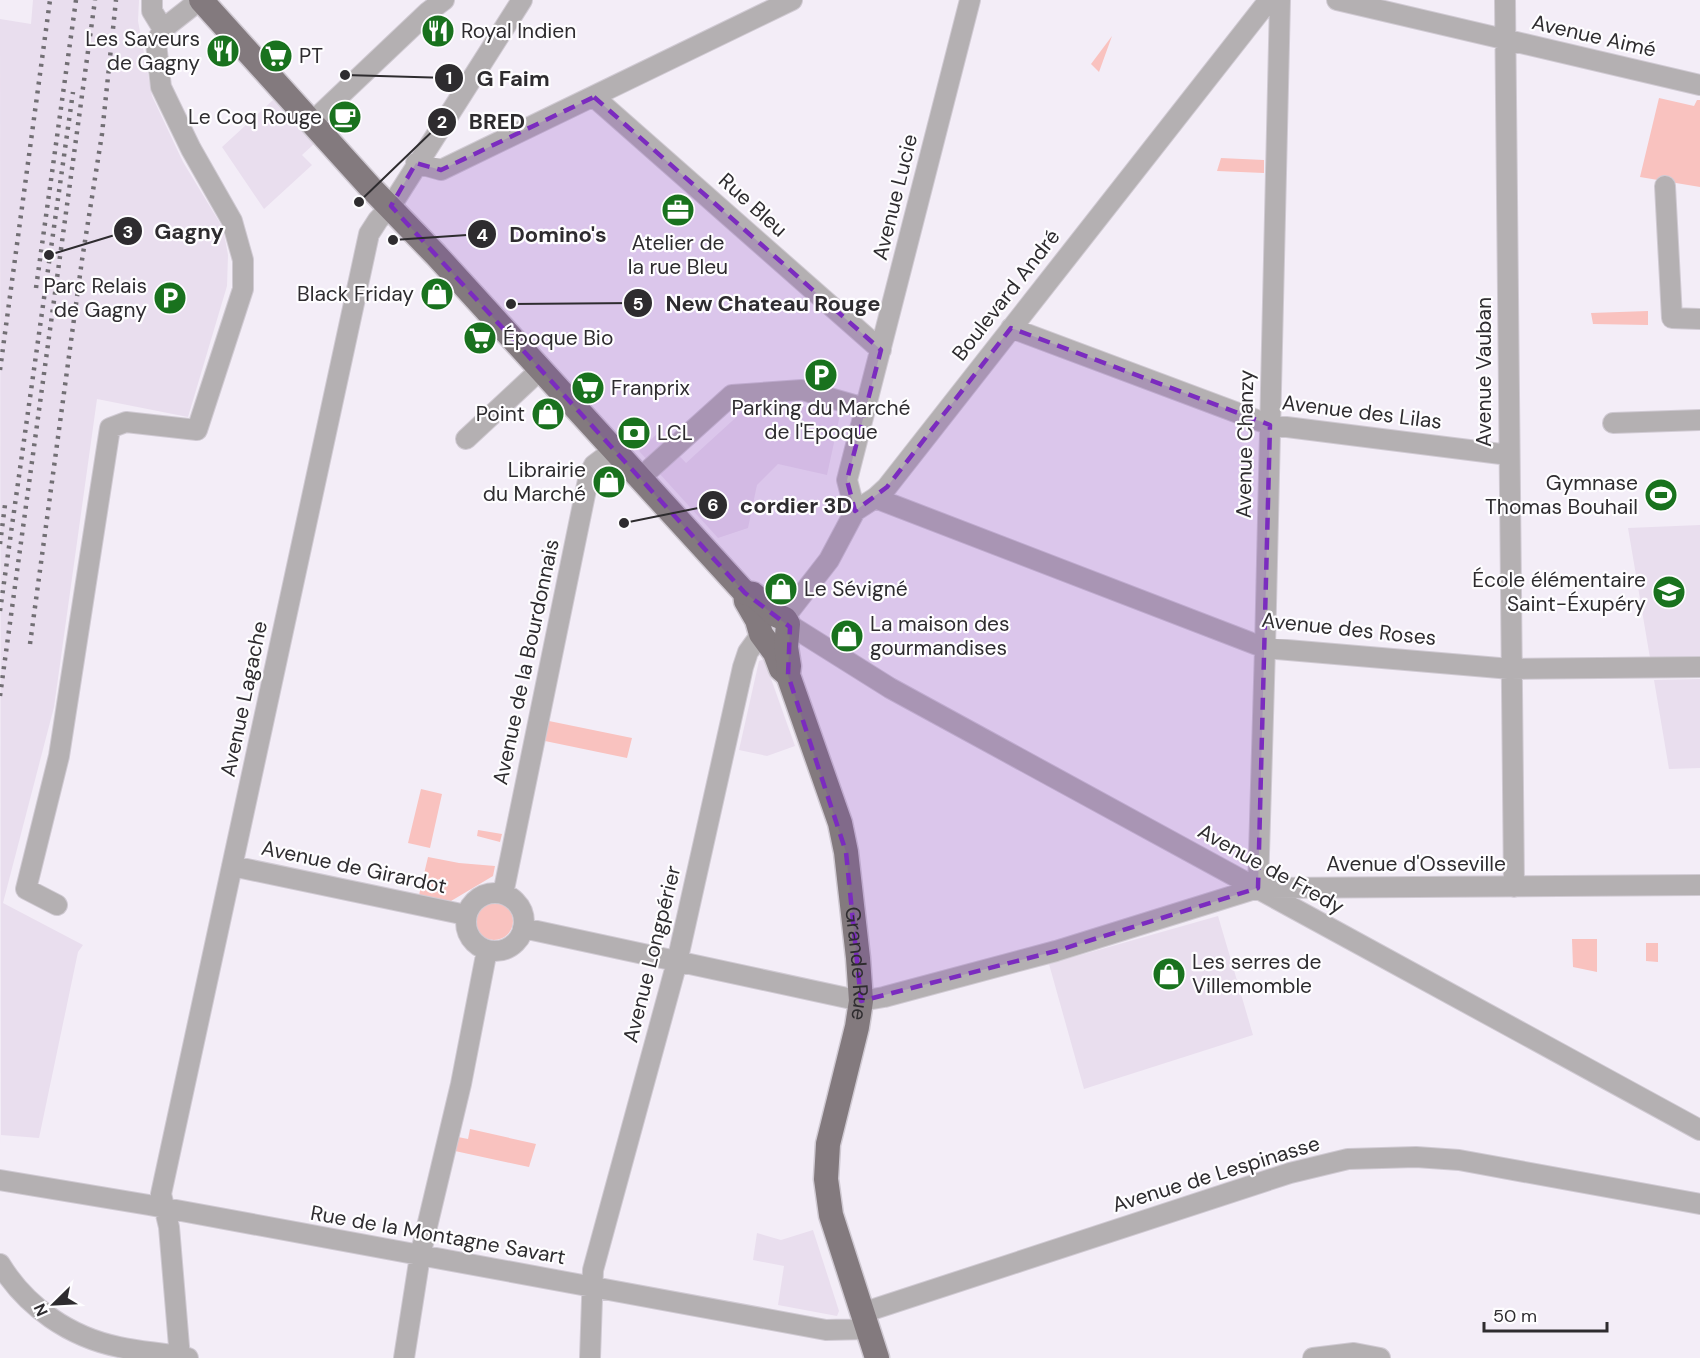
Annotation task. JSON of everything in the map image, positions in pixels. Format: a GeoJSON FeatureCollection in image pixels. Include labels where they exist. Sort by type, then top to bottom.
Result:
{"type":"FeatureCollection","features":[{"type":"Feature","properties":{"kind":"main road"},"geometry":{"type":"LineString","coordinates":[[201,0],[370,187],[390,206],[745,593],[753,594],[776,629]]}},
{"type":"Feature","properties":{"kind":"main road","name":"Grande Rue"},"geometry":{"type":"LineString","coordinates":[[776,629],[787,656],[788,675],[840,823],[846,852],[861,1000],[857,1027],[828,1144],[827,1191],[831,1215],[877,1358]]}},
{"type":"Feature","properties":{"kind":"street"},"geometry":{"type":"LineString","coordinates":[[152,0],[152,11],[163,29]]}},
{"type":"Feature","properties":{"kind":"street"},"geometry":{"type":"LineString","coordinates":[[57,905],[26,889],[59,756],[110,428],[126,422],[197,430],[243,289],[243,260],[232,221],[191,149],[160,87],[156,43],[163,29],[201,0]]}},
{"type":"Feature","properties":{"kind":"street"},"geometry":{"type":"LineString","coordinates":[[312,122],[428,12],[444,0]]}},
{"type":"Feature","properties":{"kind":"street","name":"Avenue Lagache"},"geometry":{"type":"LineString","coordinates":[[183,1357],[172,1282],[169,1227],[161,1194],[369,234],[390,206],[522,0]]}},
{"type":"Feature","properties":{"kind":"street","name":"Avenue Lucie"},"geometry":{"type":"LineString","coordinates":[[855,511],[847,480],[970,0]]}},
{"type":"Feature","properties":{"kind":"street","name":"Boulevard André"},"geometry":{"type":"LineString","coordinates":[[776,629],[830,560],[855,511],[875,498],[886,487],[1269,0]]}},
{"type":"Feature","properties":{"kind":"street","name":"Avenue Chanzy"},"geometry":{"type":"LineString","coordinates":[[1258,888],[1280,0]]}},
{"type":"Feature","properties":{"kind":"street","name":"Avenue Aimé"},"geometry":{"type":"LineString","coordinates":[[1337,0],[1700,86]]}},
{"type":"Feature","properties":{"kind":"street","name":"Avenue Vauban"},"geometry":{"type":"LineString","coordinates":[[1505,0],[1514,887]]}},
{"type":"Feature","properties":{"kind":"street"},"geometry":{"type":"LineString","coordinates":[[416,163],[441,170],[594,97],[785,1]]}},
{"type":"Feature","properties":{"kind":"street","name":"Rue Bleu"},"geometry":{"type":"LineString","coordinates":[[594,97],[880,350]]}},
{"type":"Feature","properties":{"kind":"street"},"geometry":{"type":"LineString","coordinates":[[1665,186],[1672,318],[1700,319]]}},
{"type":"Feature","properties":{"kind":"street","name":"Avenue des Lilas"},"geometry":{"type":"LineString","coordinates":[[1011,328],[1270,424],[1509,455]]}},
{"type":"Feature","properties":{"kind":"street"},"geometry":{"type":"LineString","coordinates":[[466,439],[540,370]]}},
{"type":"Feature","properties":{"kind":"street"},"geometry":{"type":"LineString","coordinates":[[640,478],[732,395],[802,390],[865,408]]}},
{"type":"Feature","properties":{"kind":"street"},"geometry":{"type":"LineString","coordinates":[[1613,423],[1700,420]]}},
{"type":"Feature","properties":{"kind":"street","name":"Avenue de la Bourdonnais"},"geometry":{"type":"LineString","coordinates":[[503,894],[589,475],[594,465],[614,450]]}},
{"type":"Feature","properties":{"kind":"street","name":"Avenue des Roses"},"geometry":{"type":"LineString","coordinates":[[875,498],[1265,648],[1511,669],[1700,667]]}},
{"type":"Feature","properties":{"kind":"street","name":"Avenue de Fredy"},"geometry":{"type":"LineString","coordinates":[[776,629],[822,645],[890,688],[1700,1130]]}},
{"type":"Feature","properties":{"kind":"street","name":"Avenue Longpérier"},"geometry":{"type":"LineString","coordinates":[[590,1358],[592,1270],[677,962],[743,667],[748,652],[776,629]]}},
{"type":"Feature","properties":{"kind":"street","name":"Avenue de Girardot"},"geometry":{"type":"LineString","coordinates":[[232,867],[466,915]]}},
{"type":"Feature","properties":{"kind":"street","name":"Avenue d'Osseville"},"geometry":{"type":"LineString","coordinates":[[861,1000],[884,998],[1057,956],[1258,888],[1700,885]]}},
{"type":"Feature","properties":{"kind":"street"},"geometry":{"type":"LineString","coordinates":[[503,894],[511,898],[522,911],[523,928],[513,944],[496,951],[487,950],[472,940],[468,933],[466,915],[476,900],[484,895],[503,894]]}},
{"type":"Feature","properties":{"kind":"street"},"geometry":{"type":"LineString","coordinates":[[523,928],[861,1000]]}},
{"type":"Feature","properties":{"kind":"street"},"geometry":{"type":"LineString","coordinates":[[404,1358],[420,1256],[461,1084],[487,950]]}},
{"type":"Feature","properties":{"kind":"street","name":"Avenue de Lespinasse"},"geometry":{"type":"LineString","coordinates":[[865,1321],[1290,1173],[1348,1160],[1416,1157],[1459,1160],[1700,1204]]}},
{"type":"Feature","properties":{"kind":"street","name":"Rue de la Montagne Savart"},"geometry":{"type":"LineString","coordinates":[[2,1185],[163,1208],[826,1330],[865,1321]]}},
{"type":"Feature","properties":{"kind":"street"},"geometry":{"type":"LineString","coordinates":[[0,1264],[26,1299],[56,1322],[118,1347],[183,1357]]}},
{"type":"Feature","properties":{"kind":"street"},"geometry":{"type":"LineString","coordinates":[[1313,1358],[1354,1353],[1380,1358]]}},
{"type":"Feature","properties":{"kind":"highlighted area"},"geometry":{"type":"Polygon","coordinates":[[[594,97],[881,350],[847,480],[855,511],[887,487],[1011,328],[1270,425],[1258,888],[1056,951],[861,1001],[846,852],[788,675],[790,627],[745,593],[391,206],[416,163],[441,170],[594,97]]]}},
{"type":"Feature","properties":{"kind":"shaded area"},"geometry":{"type":"Polygon","coordinates":[[[33,0],[139,0],[138,21],[152,96],[183,162],[223,228],[228,255],[227,286],[188,417],[97,399],[54,707],[3,903],[83,945],[78,952],[39,1138],[1,1135],[1,1165],[0,19],[31,24],[33,0]]]}},
{"type":"Feature","properties":{"kind":"shaded area"},"geometry":{"type":"Polygon","coordinates":[[[1112,36],[1099,72],[1091,64],[1112,36]]]}},
{"type":"Feature","properties":{"kind":"shaded area"},"geometry":{"type":"Polygon","coordinates":[[[1659,98],[1694,106],[1697,100],[1700,100],[1700,187],[1640,177],[1659,98]]]}},
{"type":"Feature","properties":{"kind":"shaded area"},"geometry":{"type":"Polygon","coordinates":[[[273,100],[314,144],[302,155],[312,165],[264,209],[222,147],[273,100]]]}},
{"type":"Feature","properties":{"kind":"shaded area"},"geometry":{"type":"Polygon","coordinates":[[[1221,158],[1264,160],[1264,173],[1217,171],[1221,158]]]}},
{"type":"Feature","properties":{"kind":"shaded area"},"geometry":{"type":"Polygon","coordinates":[[[1648,311],[1648,325],[1593,324],[1591,313],[1648,311]]]}},
{"type":"Feature","properties":{"kind":"shaded area"},"geometry":{"type":"Polygon","coordinates":[[[785,401],[840,415],[827,475],[778,464],[757,485],[748,528],[718,538],[639,451],[658,433],[686,463],[743,411],[785,401]]]}},
{"type":"Feature","properties":{"kind":"shaded area","name":"École élémentaire Saint-Éxupéry"},"geometry":{"type":"Polygon","coordinates":[[[1700,525],[1700,657],[1650,658],[1628,528],[1700,525]]]}},
{"type":"Feature","properties":{"kind":"shaded area"},"geometry":{"type":"Polygon","coordinates":[[[764,659],[795,746],[767,756],[739,750],[759,661],[764,659]]]}},
{"type":"Feature","properties":{"kind":"shaded area"},"geometry":{"type":"Polygon","coordinates":[[[1700,679],[1700,768],[1669,769],[1654,680],[1700,679]]]}},
{"type":"Feature","properties":{"kind":"shaded area"},"geometry":{"type":"Polygon","coordinates":[[[549,721],[632,738],[627,758],[545,741],[549,721]]]}},
{"type":"Feature","properties":{"kind":"shaded area"},"geometry":{"type":"Polygon","coordinates":[[[421,789],[442,794],[430,848],[408,843],[421,789]]]}},
{"type":"Feature","properties":{"kind":"shaded area"},"geometry":{"type":"Polygon","coordinates":[[[478,830],[502,834],[500,842],[477,836],[478,830]]]}},
{"type":"Feature","properties":{"kind":"shaded area"},"geometry":{"type":"Polygon","coordinates":[[[428,857],[459,863],[495,866],[493,876],[451,901],[419,895],[428,857]]]}},
{"type":"Feature","properties":{"kind":"shaded area"},"geometry":{"type":"Polygon","coordinates":[[[494,902],[508,907],[513,921],[508,935],[494,940],[480,935],[475,921],[480,907],[494,902]]]}},
{"type":"Feature","properties":{"kind":"shaded area","name":"Les serres de Villemomble"},"geometry":{"type":"Polygon","coordinates":[[[1218,916],[1253,1035],[1084,1089],[1049,964],[1218,916]]]}},
{"type":"Feature","properties":{"kind":"shaded area"},"geometry":{"type":"Polygon","coordinates":[[[1572,939],[1597,939],[1597,972],[1573,967],[1572,939]]]}},
{"type":"Feature","properties":{"kind":"shaded area"},"geometry":{"type":"Polygon","coordinates":[[[1646,943],[1658,943],[1658,962],[1646,961],[1646,943]]]}},
{"type":"Feature","properties":{"kind":"shaded area"},"geometry":{"type":"Polygon","coordinates":[[[470,1129],[536,1144],[529,1167],[455,1151],[458,1137],[468,1139],[470,1129]]]}},
{"type":"Feature","properties":{"kind":"shaded area"},"geometry":{"type":"Polygon","coordinates":[[[813,1230],[839,1311],[837,1316],[778,1305],[784,1266],[753,1260],[757,1233],[781,1240],[813,1230]]]}},
{"type":"Feature","properties":{"kind":"railway"},"geometry":{"type":"LineString","coordinates":[[0,370],[50,0]]}},
{"type":"Feature","properties":{"kind":"railway"},"geometry":{"type":"LineString","coordinates":[[36,288],[76,0]]}},
{"type":"Feature","properties":{"kind":"railway"},"geometry":{"type":"LineString","coordinates":[[0,696],[95,0]]}},
{"type":"Feature","properties":{"kind":"railway"},"geometry":{"type":"LineString","coordinates":[[30,644],[82,260],[102,134],[116,0]]}},
{"type":"Feature","properties":{"kind":"railway"},"geometry":{"type":"LineString","coordinates":[[0,611],[73,92]]}},
{"type":"Feature","properties":{"kind":"railway"},"geometry":{"type":"LineString","coordinates":[[0,544],[5,505]]}},
{"type":"Feature","properties":{"kind":"place","name":"Royal Indien"},"geometry":{"type":"Point","coordinates":[438,31]}},
{"type":"Feature","properties":{"kind":"place","name":"Les Saveurs de Gagny"},"geometry":{"type":"Point","coordinates":[223,51]}},
{"type":"Feature","properties":{"kind":"place","name":"PT"},"geometry":{"type":"Point","coordinates":[276,56]}},
{"type":"Feature","properties":{"kind":"place","name":"G Faim"},"geometry":{"type":"Point","coordinates":[345,75]}},
{"type":"Feature","properties":{"kind":"place","name":"Le Coq Rouge"},"geometry":{"type":"Point","coordinates":[345,117]}},
{"type":"Feature","properties":{"kind":"place","name":"BRED"},"geometry":{"type":"Point","coordinates":[359,202]}},
{"type":"Feature","properties":{"kind":"place","name":"Atelier de la rue Bleu"},"geometry":{"type":"Point","coordinates":[678,210]}},
{"type":"Feature","properties":{"kind":"place","name":"Domino's"},"geometry":{"type":"Point","coordinates":[393,240]}},
{"type":"Feature","properties":{"kind":"place","name":"Gagny"},"geometry":{"type":"Point","coordinates":[49,255]}},
{"type":"Feature","properties":{"kind":"place","name":"Black Friday"},"geometry":{"type":"Point","coordinates":[437,294]}},
{"type":"Feature","properties":{"kind":"place","name":"Parc Relais de Gagny"},"geometry":{"type":"Point","coordinates":[170,298]}},
{"type":"Feature","properties":{"kind":"place","name":"New Chateau Rouge"},"geometry":{"type":"Point","coordinates":[511,304]}},
{"type":"Feature","properties":{"kind":"place","name":"Époque Bio"},"geometry":{"type":"Point","coordinates":[480,338]}},
{"type":"Feature","properties":{"kind":"place","name":"Parking du Marché de l'Epoque"},"geometry":{"type":"Point","coordinates":[821,375]}},
{"type":"Feature","properties":{"kind":"place","name":"Franprix"},"geometry":{"type":"Point","coordinates":[588,388]}},
{"type":"Feature","properties":{"kind":"place","name":"Point"},"geometry":{"type":"Point","coordinates":[548,414]}},
{"type":"Feature","properties":{"kind":"place","name":"LCL"},"geometry":{"type":"Point","coordinates":[634,433]}},
{"type":"Feature","properties":{"kind":"place","name":"Librairie du Marché"},"geometry":{"type":"Point","coordinates":[609,482]}},
{"type":"Feature","properties":{"kind":"place","name":"Gymnase Thomas Bouhail"},"geometry":{"type":"Point","coordinates":[1661,495]}},
{"type":"Feature","properties":{"kind":"place","name":"cordier 3D"},"geometry":{"type":"Point","coordinates":[624,523]}},
{"type":"Feature","properties":{"kind":"place","name":"Le Sévigné"},"geometry":{"type":"Point","coordinates":[781,589]}},
{"type":"Feature","properties":{"kind":"place","name":"École élémentaire Saint-Éxupéry"},"geometry":{"type":"Point","coordinates":[1669,592]}},
{"type":"Feature","properties":{"kind":"place","name":"La maison des gourmandises"},"geometry":{"type":"Point","coordinates":[847,636]}},
{"type":"Feature","properties":{"kind":"place","name":"Les serres de Villemomble"},"geometry":{"type":"Point","coordinates":[1169,974]}}]}
